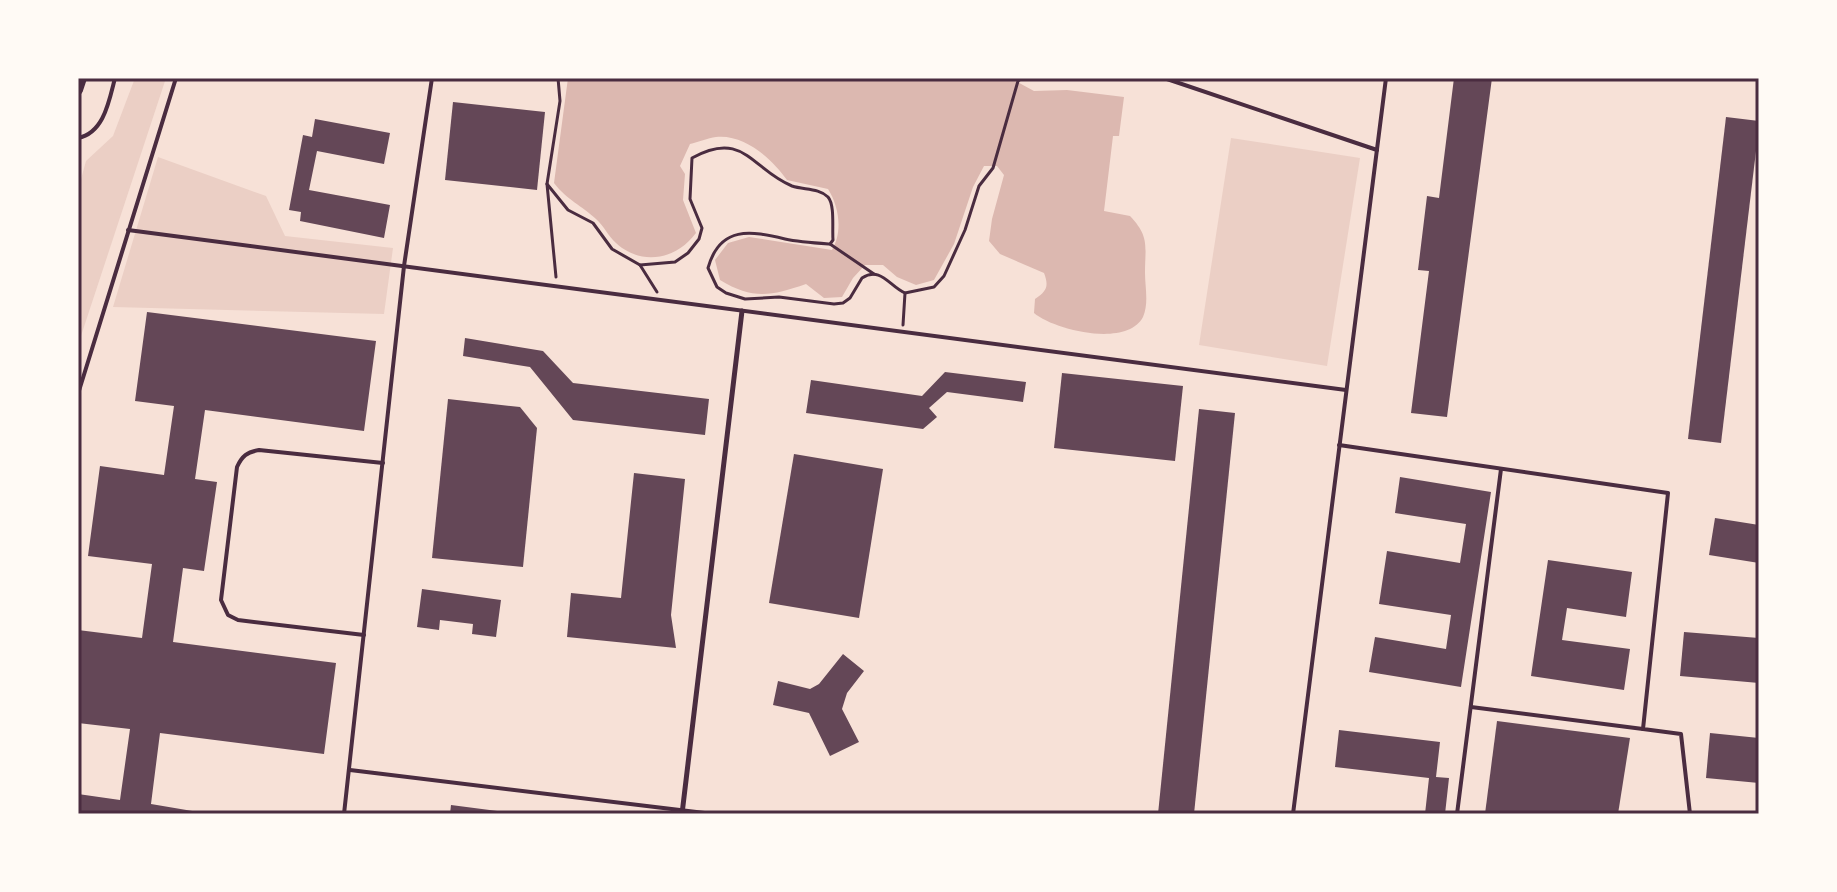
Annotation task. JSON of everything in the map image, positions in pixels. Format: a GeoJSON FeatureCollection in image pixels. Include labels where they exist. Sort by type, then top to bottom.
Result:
{"type":"FeatureCollection","features":[{"type":"Feature","properties":{"kind":"main road"},"geometry":{"type":"LineString","coordinates":[[78,90],[82,78]]}},
{"type":"Feature","properties":{"kind":"street"},"geometry":{"type":"LineString","coordinates":[[682,812],[742,311]]}},
{"type":"Feature","properties":{"kind":"lane"},"geometry":{"type":"LineString","coordinates":[[78,138],[89,135],[97,128],[115,78]]}},
{"type":"Feature","properties":{"kind":"lane"},"geometry":{"type":"LineString","coordinates":[[78,394],[176,78]]}},
{"type":"Feature","properties":{"kind":"lane"},"geometry":{"type":"LineString","coordinates":[[344,814],[404,266],[432,78]]}},
{"type":"Feature","properties":{"kind":"lane"},"geometry":{"type":"LineString","coordinates":[[1164,78],[1377,150]]}},
{"type":"Feature","properties":{"kind":"lane"},"geometry":{"type":"LineString","coordinates":[[1293,814],[1386,78]]}},
{"type":"Feature","properties":{"kind":"lane"},"geometry":{"type":"LineString","coordinates":[[128,230],[1346,390]]}},
{"type":"Feature","properties":{"kind":"lane"},"geometry":{"type":"LineString","coordinates":[[1339,445],[1668,493],[1643,729]]}},
{"type":"Feature","properties":{"kind":"lane"},"geometry":{"type":"LineString","coordinates":[[364,635],[238,620],[228,615],[221,600],[237,467],[241,458],[259,450],[383,463]]}},
{"type":"Feature","properties":{"kind":"lane"},"geometry":{"type":"LineString","coordinates":[[1457,814],[1501,469]]}},
{"type":"Feature","properties":{"kind":"lane"},"geometry":{"type":"LineString","coordinates":[[1471,707],[1681,734],[1690,814]]}},
{"type":"Feature","properties":{"kind":"lane"},"geometry":{"type":"LineString","coordinates":[[350,770],[713,814]]}},
{"type":"Feature","properties":{"kind":"path"},"geometry":{"type":"LineString","coordinates":[[557,287],[547,184],[560,101],[558,78]]}},
{"type":"Feature","properties":{"kind":"path"},"geometry":{"type":"LineString","coordinates":[[874,274],[862,278],[850,298],[834,304],[779,297],[745,299],[717,287],[708,268],[711,257],[728,238],[738,234],[767,233],[786,239],[830,244],[874,274],[885,277],[897,290],[905,293],[922,291],[940,283],[965,230],[979,186],[993,168],[1020,80]]}},
{"type":"Feature","properties":{"kind":"path"},"geometry":{"type":"LineString","coordinates":[[640,265],[675,262],[688,253],[699,239],[702,228],[690,199],[692,158],[709,149],[737,150],[794,186],[827,196],[831,201],[833,240],[830,244]]}},
{"type":"Feature","properties":{"kind":"path"},"geometry":{"type":"LineString","coordinates":[[547,184],[568,210],[593,223],[612,249],[640,265],[662,300]]}},
{"type":"Feature","properties":{"kind":"path"},"geometry":{"type":"LineString","coordinates":[[903,332],[905,293]]}},
{"type":"Feature","properties":{"kind":"shaded area"},"geometry":{"type":"Polygon","coordinates":[[[135,78],[166,78],[78,345],[78,190],[86,161],[113,136],[135,78]]]}},
{"type":"Feature","properties":{"kind":"shaded area"},"geometry":{"type":"Polygon","coordinates":[[[568,78],[1010,78],[1034,91],[1067,90],[1124,97],[1119,136],[1113,136],[1104,211],[1130,216],[1144,236],[1146,301],[1143,317],[1135,326],[1107,334],[1073,330],[1034,313],[1035,299],[1046,288],[1044,273],[1000,254],[989,241],[1004,175],[997,166],[984,166],[973,187],[954,244],[934,280],[916,285],[897,277],[883,265],[865,265],[842,297],[824,298],[806,284],[772,293],[752,293],[720,280],[715,260],[728,243],[749,237],[832,250],[838,235],[837,211],[828,189],[787,180],[757,150],[727,137],[690,144],[680,166],[685,174],[683,200],[696,233],[679,249],[668,254],[658,257],[636,255],[616,243],[596,219],[554,183],[568,78]]]}},
{"type":"Feature","properties":{"kind":"shaded area"},"geometry":{"type":"Polygon","coordinates":[[[1231,138],[1360,158],[1327,366],[1199,345],[1231,138]]]}},
{"type":"Feature","properties":{"kind":"shaded area"},"geometry":{"type":"Polygon","coordinates":[[[158,157],[266,196],[285,236],[393,248],[384,314],[113,307],[158,157]]]}},
{"type":"Feature","properties":{"kind":"building"},"geometry":{"type":"Polygon","coordinates":[[[1454,78],[1492,78],[1447,417],[1411,413],[1429,271],[1418,270],[1427,196],[1439,198],[1454,78]]]}},
{"type":"Feature","properties":{"kind":"building"},"geometry":{"type":"Polygon","coordinates":[[[453,102],[545,112],[537,190],[445,180],[453,102]]]}},
{"type":"Feature","properties":{"kind":"building"},"geometry":{"type":"Polygon","coordinates":[[[1726,117],[1759,121],[1759,126],[1721,443],[1688,439],[1726,117]]]}},
{"type":"Feature","properties":{"kind":"building"},"geometry":{"type":"Polygon","coordinates":[[[315,119],[390,133],[384,164],[317,151],[309,190],[390,205],[384,238],[300,221],[301,212],[289,210],[303,135],[312,137],[315,119]]]}},
{"type":"Feature","properties":{"kind":"building"},"geometry":{"type":"Polygon","coordinates":[[[147,312],[376,341],[364,431],[205,410],[195,479],[217,482],[204,571],[183,568],[173,642],[336,663],[324,754],[160,733],[151,804],[210,814],[78,814],[78,794],[120,800],[130,729],[78,723],[78,630],[142,638],[152,564],[88,556],[100,466],[164,475],[174,406],[135,401],[147,312]]]}},
{"type":"Feature","properties":{"kind":"building"},"geometry":{"type":"Polygon","coordinates":[[[465,338],[543,351],[573,383],[709,399],[705,435],[573,420],[530,367],[463,356],[465,338]]]}},
{"type":"Feature","properties":{"kind":"building"},"geometry":{"type":"Polygon","coordinates":[[[945,372],[1026,382],[1023,402],[947,392],[929,408],[937,417],[923,429],[806,413],[811,380],[922,396],[945,372]]]}},
{"type":"Feature","properties":{"kind":"building"},"geometry":{"type":"Polygon","coordinates":[[[1062,373],[1183,386],[1175,461],[1054,448],[1062,373]]]}},
{"type":"Feature","properties":{"kind":"building"},"geometry":{"type":"Polygon","coordinates":[[[448,399],[520,407],[537,428],[523,567],[432,558],[448,399]]]}},
{"type":"Feature","properties":{"kind":"building"},"geometry":{"type":"Polygon","coordinates":[[[1199,409],[1235,413],[1194,814],[1158,814],[1199,409]]]}},
{"type":"Feature","properties":{"kind":"building"},"geometry":{"type":"Polygon","coordinates":[[[794,454],[883,469],[859,618],[769,603],[794,454]]]}},
{"type":"Feature","properties":{"kind":"building"},"geometry":{"type":"Polygon","coordinates":[[[634,473],[685,479],[671,615],[676,648],[567,637],[571,593],[621,598],[634,473]]]}},
{"type":"Feature","properties":{"kind":"building"},"geometry":{"type":"Polygon","coordinates":[[[1400,477],[1491,492],[1461,687],[1369,672],[1375,637],[1446,649],[1451,615],[1379,604],[1387,551],[1460,563],[1466,524],[1395,513],[1400,477]]]}},
{"type":"Feature","properties":{"kind":"building"},"geometry":{"type":"Polygon","coordinates":[[[1715,518],[1759,525],[1759,563],[1709,555],[1715,518]]]}},
{"type":"Feature","properties":{"kind":"building"},"geometry":{"type":"Polygon","coordinates":[[[1548,560],[1632,572],[1626,617],[1567,608],[1562,640],[1630,649],[1624,690],[1531,676],[1548,560]]]}},
{"type":"Feature","properties":{"kind":"building"},"geometry":{"type":"Polygon","coordinates":[[[422,589],[501,600],[496,637],[472,634],[473,624],[440,620],[439,630],[417,627],[422,589]]]}},
{"type":"Feature","properties":{"kind":"building"},"geometry":{"type":"Polygon","coordinates":[[[1684,632],[1759,638],[1759,683],[1680,676],[1684,632]]]}},
{"type":"Feature","properties":{"kind":"building"},"geometry":{"type":"Polygon","coordinates":[[[843,654],[864,671],[847,693],[842,709],[859,742],[830,756],[809,713],[773,705],[778,681],[810,689],[819,684],[843,654]]]}},
{"type":"Feature","properties":{"kind":"building"},"geometry":{"type":"Polygon","coordinates":[[[1497,721],[1630,738],[1618,814],[1485,814],[1497,721]]]}},
{"type":"Feature","properties":{"kind":"building"},"geometry":{"type":"Polygon","coordinates":[[[1339,730],[1440,742],[1436,777],[1449,778],[1445,814],[1425,814],[1429,778],[1335,767],[1339,730]]]}},
{"type":"Feature","properties":{"kind":"building"},"geometry":{"type":"Polygon","coordinates":[[[1710,733],[1759,738],[1759,783],[1706,778],[1710,733]]]}},
{"type":"Feature","properties":{"kind":"building"},"geometry":{"type":"Polygon","coordinates":[[[451,805],[505,812],[505,814],[450,814],[451,805]]]}}]}
